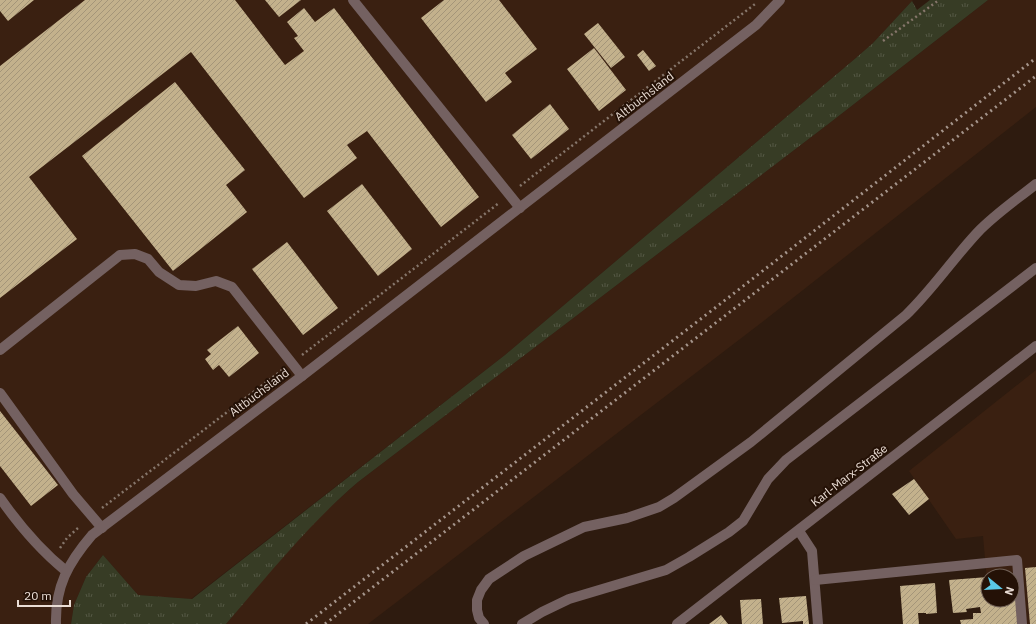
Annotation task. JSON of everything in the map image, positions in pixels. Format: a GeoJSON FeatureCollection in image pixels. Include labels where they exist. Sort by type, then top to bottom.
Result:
{"type":"FeatureCollection","features":[{"type":"Feature","properties":{"kind":"street"},"geometry":{"type":"LineString","coordinates":[[353,0],[520,208]]}},
{"type":"Feature","properties":{"kind":"street","name":"Altbuchsland"},"geometry":{"type":"LineString","coordinates":[[56,624],[57,597],[66,571],[72,560],[92,536],[302,376],[756,25],[780,0]]}},
{"type":"Feature","properties":{"kind":"street"},"geometry":{"type":"LineString","coordinates":[[484,624],[479,618],[477,600],[481,590],[489,578],[524,556],[584,527],[627,518],[658,507],[674,498],[751,442],[906,315],[915,307],[977,234],[992,219],[1036,184]]}},
{"type":"Feature","properties":{"kind":"street"},"geometry":{"type":"LineString","coordinates":[[0,350],[120,255],[135,254],[148,259],[159,272],[179,285],[196,286],[216,281],[232,287],[302,376]]}},
{"type":"Feature","properties":{"kind":"street"},"geometry":{"type":"LineString","coordinates":[[522,624],[542,612],[569,599],[666,570],[690,557],[729,532],[743,521],[768,479],[786,460],[1036,268]]}},
{"type":"Feature","properties":{"kind":"street","name":"Karl-Marx-Straße"},"geometry":{"type":"LineString","coordinates":[[677,624],[1036,346]]}},
{"type":"Feature","properties":{"kind":"street"},"geometry":{"type":"LineString","coordinates":[[0,393],[73,494],[102,528]]}},
{"type":"Feature","properties":{"kind":"street"},"geometry":{"type":"LineString","coordinates":[[0,498],[35,543],[66,571]]}},
{"type":"Feature","properties":{"kind":"street"},"geometry":{"type":"LineString","coordinates":[[799,530],[812,550],[818,624]]}},
{"type":"Feature","properties":{"kind":"street"},"geometry":{"type":"LineString","coordinates":[[815,580],[1016,560],[1022,624]]}},
{"type":"Feature","properties":{"kind":"path"},"geometry":{"type":"LineString","coordinates":[[883,41],[939,0]]}},
{"type":"Feature","properties":{"kind":"path"},"geometry":{"type":"LineString","coordinates":[[51,559],[67,538],[92,516],[758,2]]}},
{"type":"Feature","properties":{"kind":"shaded area"},"geometry":{"type":"Polygon","coordinates":[[[0,0],[913,0],[873,43],[857,57],[505,355],[191,599],[138,595],[103,555],[86,577],[74,605],[71,624],[0,624],[0,0]]]}},
{"type":"Feature","properties":{"kind":"shaded area"},"geometry":{"type":"Polygon","coordinates":[[[988,0],[1036,0],[1036,107],[761,323],[368,624],[226,624],[270,571],[319,517],[358,482],[827,125],[988,0]]]}},
{"type":"Feature","properties":{"kind":"shaded area"},"geometry":{"type":"Polygon","coordinates":[[[1036,370],[1036,624],[991,624],[1005,608],[1020,608],[1020,568],[986,568],[983,536],[956,539],[909,471],[1036,370]]]}},
{"type":"Feature","properties":{"kind":"green space"},"geometry":{"type":"Polygon","coordinates":[[[930,0],[988,0],[827,125],[358,482],[306,532],[226,624],[71,624],[74,605],[86,577],[103,555],[138,595],[192,599],[505,355],[857,57],[873,43],[912,1],[917,10],[930,0]]]}},
{"type":"Feature","properties":{"kind":"building"},"geometry":{"type":"Polygon","coordinates":[[[0,0],[34,0],[8,21],[0,11],[0,0]]]}},
{"type":"Feature","properties":{"kind":"building"},"geometry":{"type":"Polygon","coordinates":[[[85,0],[235,0],[285,65],[304,51],[294,38],[298,36],[287,22],[304,8],[315,22],[334,8],[479,197],[441,227],[367,131],[347,145],[357,158],[304,198],[191,52],[29,177],[77,239],[0,298],[0,66],[85,0]]]}},
{"type":"Feature","properties":{"kind":"building"},"geometry":{"type":"Polygon","coordinates":[[[265,0],[301,0],[279,17],[265,0]]]}},
{"type":"Feature","properties":{"kind":"building"},"geometry":{"type":"Polygon","coordinates":[[[444,0],[499,0],[537,49],[505,73],[512,82],[486,102],[421,18],[444,0]]]}},
{"type":"Feature","properties":{"kind":"building"},"geometry":{"type":"Polygon","coordinates":[[[598,23],[625,57],[611,68],[584,34],[598,23]]]}},
{"type":"Feature","properties":{"kind":"building"},"geometry":{"type":"Polygon","coordinates":[[[594,48],[626,90],[599,111],[567,69],[594,48]]]}},
{"type":"Feature","properties":{"kind":"building"},"geometry":{"type":"Polygon","coordinates":[[[643,50],[656,66],[649,71],[637,55],[643,50]]]}},
{"type":"Feature","properties":{"kind":"building"},"geometry":{"type":"Polygon","coordinates":[[[175,82],[245,170],[226,185],[247,212],[173,271],[82,156],[175,82]]]}},
{"type":"Feature","properties":{"kind":"building"},"geometry":{"type":"Polygon","coordinates":[[[550,104],[569,129],[531,159],[512,135],[550,104]]]}},
{"type":"Feature","properties":{"kind":"building"},"geometry":{"type":"Polygon","coordinates":[[[362,184],[412,249],[378,276],[327,211],[362,184]]]}},
{"type":"Feature","properties":{"kind":"building"},"geometry":{"type":"Polygon","coordinates":[[[287,242],[338,308],[303,335],[252,269],[287,242]]]}},
{"type":"Feature","properties":{"kind":"building"},"geometry":{"type":"Polygon","coordinates":[[[238,326],[259,353],[229,377],[219,365],[213,370],[205,359],[211,354],[207,350],[238,326]]]}},
{"type":"Feature","properties":{"kind":"building"},"geometry":{"type":"Polygon","coordinates":[[[0,411],[58,485],[31,506],[0,466],[0,411]]]}},
{"type":"Feature","properties":{"kind":"building"},"geometry":{"type":"Polygon","coordinates":[[[914,479],[929,499],[909,515],[892,494],[914,479]]]}},
{"type":"Feature","properties":{"kind":"building"},"geometry":{"type":"Polygon","coordinates":[[[1036,567],[1036,624],[1030,624],[1025,568],[1036,567]]]}},
{"type":"Feature","properties":{"kind":"building"},"geometry":{"type":"Polygon","coordinates":[[[980,578],[980,607],[966,609],[967,612],[953,613],[949,580],[980,578]]]}},
{"type":"Feature","properties":{"kind":"building"},"geometry":{"type":"Polygon","coordinates":[[[935,583],[937,613],[918,613],[919,624],[903,624],[900,586],[935,583]]]}},
{"type":"Feature","properties":{"kind":"building"},"geometry":{"type":"Polygon","coordinates":[[[806,596],[809,624],[803,624],[803,621],[782,623],[779,598],[806,596]]]}},
{"type":"Feature","properties":{"kind":"building"},"geometry":{"type":"Polygon","coordinates":[[[761,599],[763,624],[742,624],[740,600],[761,599]]]}},
{"type":"Feature","properties":{"kind":"building"},"geometry":{"type":"Polygon","coordinates":[[[980,608],[1018,608],[1019,624],[961,624],[960,620],[973,619],[973,613],[981,613],[980,608]]]}},
{"type":"Feature","properties":{"kind":"building"},"geometry":{"type":"Polygon","coordinates":[[[721,615],[728,624],[709,624],[721,615]]]}},
{"type":"Feature","properties":{"kind":"railway"},"geometry":{"type":"LineString","coordinates":[[306,624],[1036,58]]}},
{"type":"Feature","properties":{"kind":"railway"},"geometry":{"type":"LineString","coordinates":[[325,624],[1036,76]]}}]}
